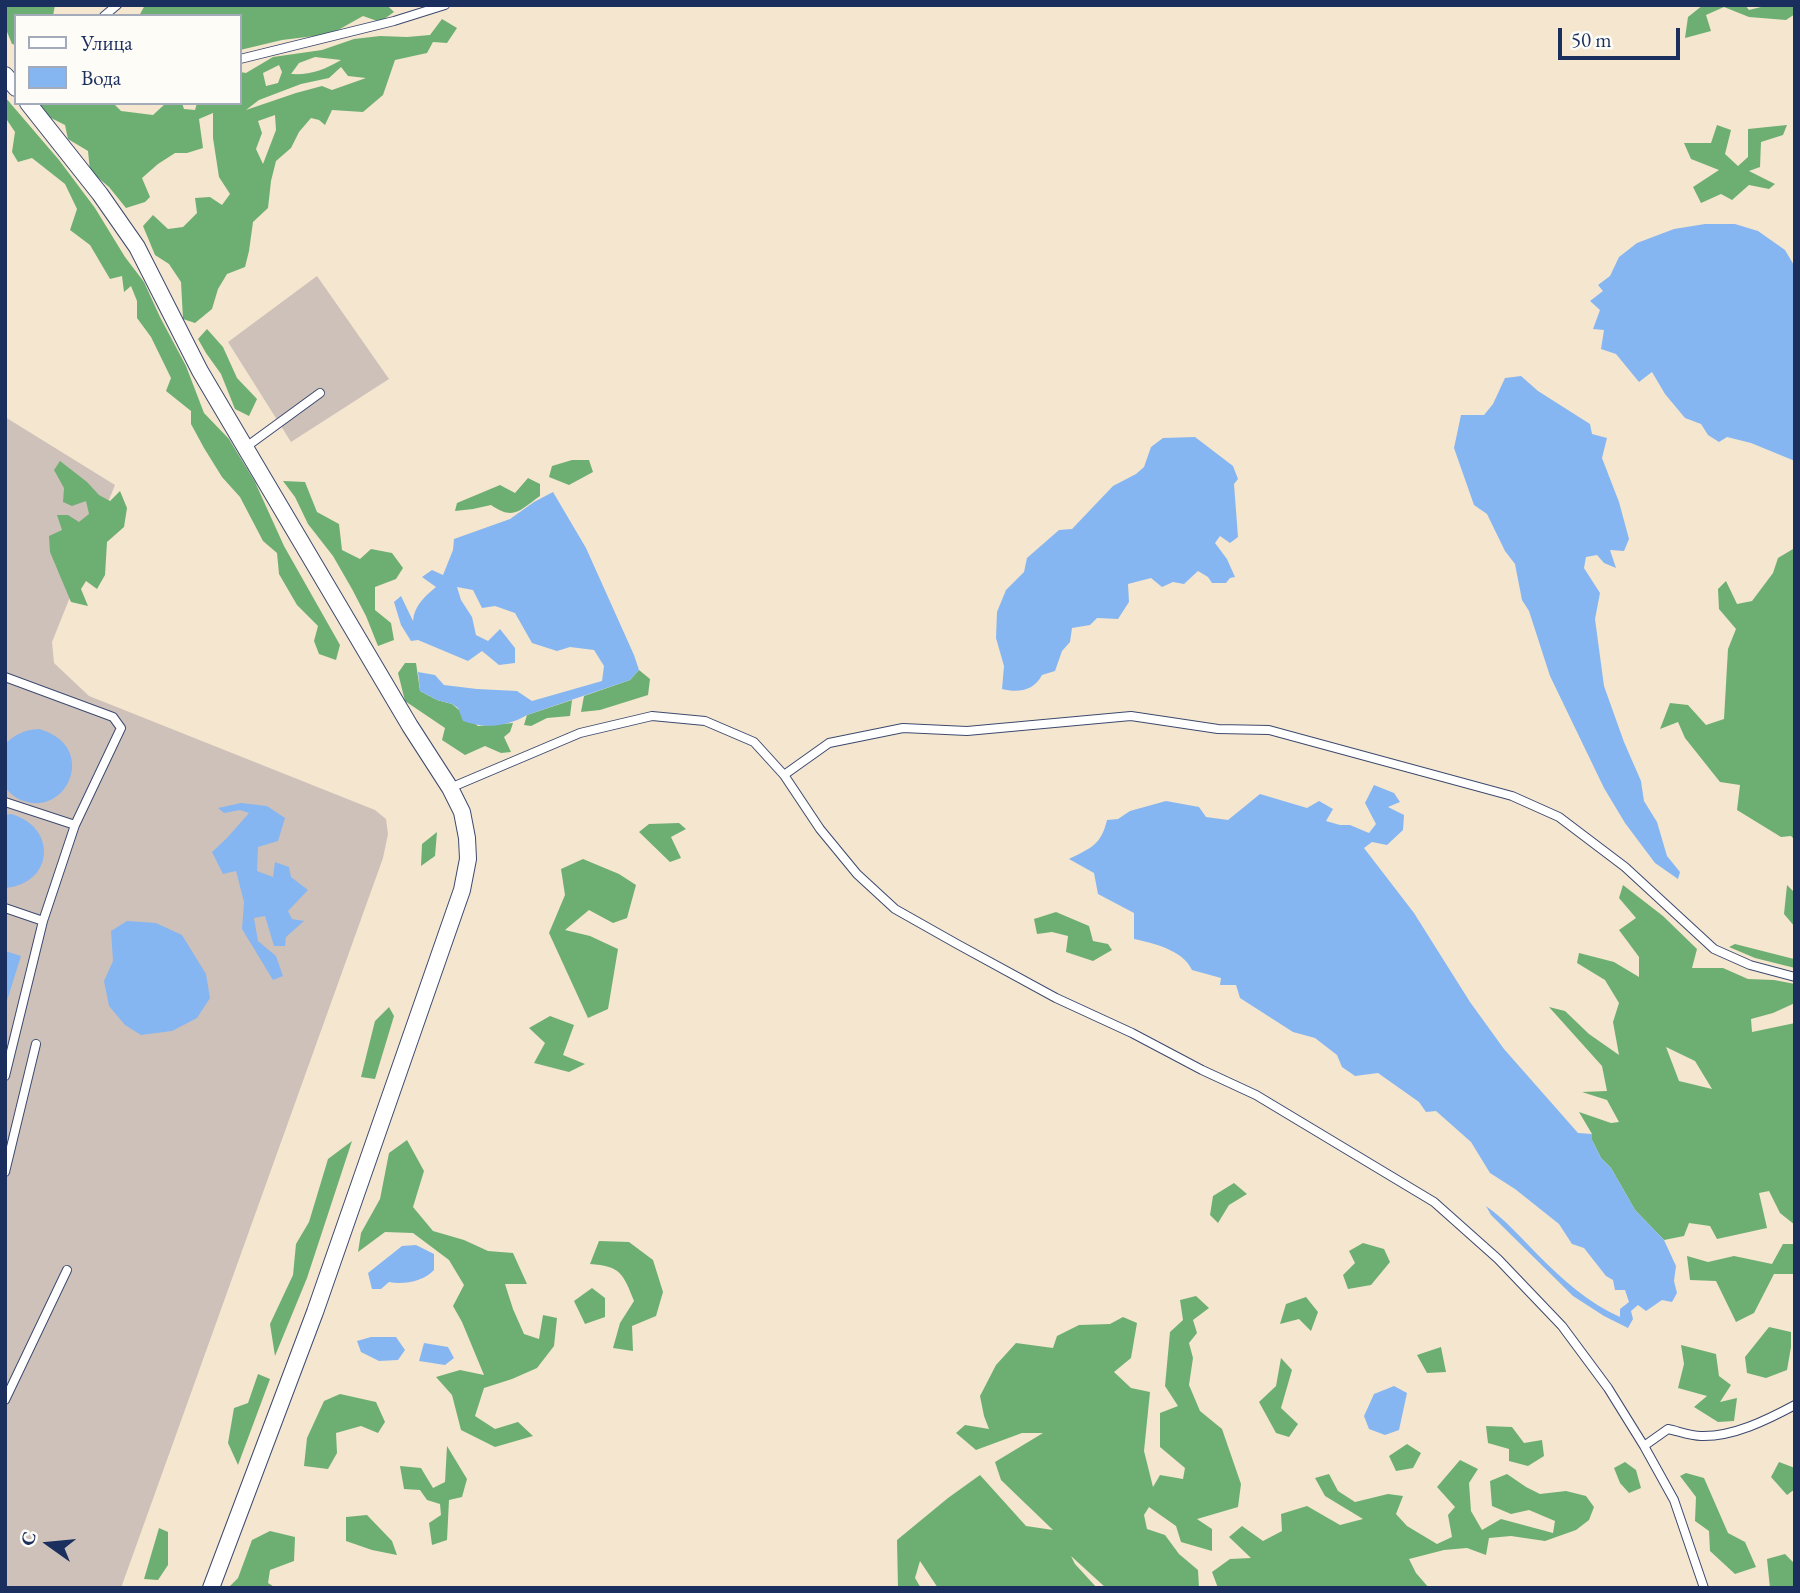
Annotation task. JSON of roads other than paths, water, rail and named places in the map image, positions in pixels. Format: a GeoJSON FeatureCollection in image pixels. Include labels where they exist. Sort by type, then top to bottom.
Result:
{"type":"FeatureCollection","features":[{"type":"Feature","properties":{"kind":"street"},"geometry":{"type":"LineString","coordinates":[[30,105],[100,194],[137,247],[200,371],[450,788],[462,812],[467,838],[468,859],[462,890],[320,1298],[211,1588]]}},
{"type":"Feature","properties":{"kind":"lane"},"geometry":{"type":"LineString","coordinates":[[242,59],[394,21],[444,5]]}},
{"type":"Feature","properties":{"kind":"lane"},"geometry":{"type":"LineString","coordinates":[[246,447],[320,393]]}},
{"type":"Feature","properties":{"kind":"lane"},"geometry":{"type":"LineString","coordinates":[[5,677],[113,717],[121,728],[75,825],[43,921],[5,1076]]}},
{"type":"Feature","properties":{"kind":"lane"},"geometry":{"type":"LineString","coordinates":[[450,788],[580,733],[652,716],[705,721],[754,741],[784,775],[820,829],[857,874],[895,909],[1056,998],[1256,1096],[1434,1202],[1498,1259],[1562,1326],[1608,1388],[1674,1500],[1704,1588]]}},
{"type":"Feature","properties":{"kind":"lane"},"geometry":{"type":"LineString","coordinates":[[784,775],[829,743],[903,728],[967,731],[1130,716],[1218,729],[1269,730],[1512,796],[1559,817],[1625,867],[1714,948],[1751,965],[1795,977]]}},
{"type":"Feature","properties":{"kind":"lane"},"geometry":{"type":"LineString","coordinates":[[5,802],[75,825]]}},
{"type":"Feature","properties":{"kind":"lane"},"geometry":{"type":"LineString","coordinates":[[5,908],[43,921]]}},
{"type":"Feature","properties":{"kind":"lane"},"geometry":{"type":"LineString","coordinates":[[5,1172],[36,1044]]}},
{"type":"Feature","properties":{"kind":"lane"},"geometry":{"type":"LineString","coordinates":[[5,1400],[67,1270]]}},
{"type":"Feature","properties":{"kind":"lane"},"geometry":{"type":"LineString","coordinates":[[1644,1446],[1668,1429],[1698,1437],[1724,1435],[1775,1416],[1795,1405]]}},
{"type":"Feature","properties":{"kind":"water"},"geometry":{"type":"Polygon","coordinates":[[[1705,224],[1735,224],[1758,231],[1785,250],[1795,267],[1795,461],[1751,443],[1727,437],[1719,442],[1708,435],[1701,424],[1685,418],[1665,394],[1652,372],[1639,382],[1616,354],[1601,349],[1604,330],[1593,329],[1600,310],[1590,301],[1603,291],[1598,285],[1610,276],[1619,257],[1637,243],[1674,229],[1705,224]]]}},
{"type":"Feature","properties":{"kind":"water"},"geometry":{"type":"Polygon","coordinates":[[[1521,376],[1538,391],[1590,424],[1592,434],[1607,438],[1602,458],[1619,502],[1629,539],[1624,551],[1610,550],[1616,568],[1604,563],[1597,555],[1586,557],[1584,568],[1600,593],[1595,619],[1604,686],[1641,781],[1644,801],[1657,822],[1667,856],[1680,872],[1678,879],[1655,863],[1625,823],[1604,788],[1550,676],[1529,611],[1522,600],[1515,564],[1505,551],[1487,514],[1474,505],[1454,448],[1461,415],[1484,415],[1493,404],[1505,378],[1521,376]]]}},
{"type":"Feature","properties":{"kind":"water"},"geometry":{"type":"Polygon","coordinates":[[[1195,437],[1233,466],[1238,479],[1234,484],[1238,537],[1230,543],[1220,536],[1215,543],[1227,559],[1235,577],[1226,583],[1212,583],[1198,571],[1184,584],[1173,582],[1162,587],[1151,578],[1128,584],[1129,602],[1118,619],[1097,618],[1090,625],[1072,628],[1070,642],[1062,651],[1055,671],[1042,675],[1035,684],[1025,690],[1002,689],[1004,666],[996,638],[997,612],[1006,590],[1024,572],[1027,558],[1059,530],[1072,529],[1113,486],[1144,467],[1151,447],[1163,438],[1195,437]]]}},
{"type":"Feature","properties":{"kind":"water"},"geometry":{"type":"Polygon","coordinates":[[[553,492],[586,548],[639,670],[630,680],[512,722],[487,726],[471,724],[463,721],[458,708],[452,704],[420,691],[418,672],[435,675],[444,685],[517,691],[532,701],[602,681],[604,666],[594,650],[570,647],[557,651],[532,643],[515,613],[495,606],[482,608],[473,590],[457,587],[461,600],[472,617],[476,635],[488,641],[500,629],[515,648],[515,663],[499,665],[482,651],[468,661],[418,640],[411,641],[401,625],[394,602],[401,596],[413,621],[418,606],[436,587],[422,577],[432,570],[443,575],[453,550],[454,539],[510,519],[553,492]]]}},
{"type":"Feature","properties":{"kind":"water"},"geometry":{"type":"Polygon","coordinates":[[[39,729],[57,737],[68,749],[72,762],[71,776],[65,788],[42,803],[21,800],[5,787],[5,744],[20,733],[39,729]]]}},
{"type":"Feature","properties":{"kind":"water"},"geometry":{"type":"Polygon","coordinates":[[[1374,785],[1394,793],[1400,802],[1388,807],[1404,815],[1403,830],[1387,845],[1372,842],[1364,848],[1414,913],[1470,1002],[1504,1049],[1578,1133],[1592,1134],[1592,1140],[1601,1158],[1611,1168],[1635,1210],[1664,1240],[1676,1266],[1674,1281],[1677,1293],[1672,1302],[1662,1300],[1646,1311],[1638,1305],[1631,1311],[1633,1319],[1628,1328],[1573,1296],[1491,1215],[1486,1206],[1576,1290],[1620,1317],[1620,1309],[1629,1302],[1625,1290],[1615,1290],[1613,1280],[1606,1276],[1584,1248],[1572,1244],[1559,1224],[1490,1173],[1471,1142],[1436,1111],[1426,1112],[1419,1102],[1378,1073],[1355,1076],[1342,1067],[1337,1055],[1315,1038],[1293,1032],[1240,998],[1236,985],[1220,985],[1221,978],[1192,970],[1175,952],[1134,939],[1134,913],[1098,894],[1094,873],[1069,859],[1094,845],[1102,835],[1107,820],[1118,819],[1130,811],[1166,801],[1199,807],[1206,817],[1228,820],[1260,794],[1307,808],[1319,801],[1333,809],[1326,821],[1350,825],[1369,833],[1376,824],[1365,803],[1374,785]]]}},
{"type":"Feature","properties":{"kind":"water"},"geometry":{"type":"Polygon","coordinates":[[[241,803],[267,806],[285,818],[278,841],[258,847],[257,871],[273,877],[275,862],[289,867],[291,877],[308,890],[288,911],[292,919],[304,921],[286,937],[285,946],[274,946],[265,916],[254,918],[258,941],[276,956],[283,976],[273,980],[242,929],[244,902],[236,871],[223,874],[212,852],[249,813],[240,810],[224,813],[218,808],[241,803]]]}},
{"type":"Feature","properties":{"kind":"water"},"geometry":{"type":"Polygon","coordinates":[[[11,814],[37,830],[43,842],[44,854],[41,866],[33,877],[21,884],[5,888],[5,815],[11,814]]]}},
{"type":"Feature","properties":{"kind":"water"},"geometry":{"type":"Polygon","coordinates":[[[127,921],[156,923],[182,935],[206,974],[210,998],[197,1018],[172,1031],[141,1035],[125,1025],[109,1006],[104,981],[113,961],[111,931],[127,921]]]}},
{"type":"Feature","properties":{"kind":"water"},"geometry":{"type":"Polygon","coordinates":[[[5,951],[21,956],[5,1007],[5,951]]]}},
{"type":"Feature","properties":{"kind":"water"},"geometry":{"type":"Polygon","coordinates":[[[416,1245],[434,1254],[434,1270],[413,1281],[389,1282],[381,1289],[372,1289],[368,1273],[402,1246],[416,1245]]]}},
{"type":"Feature","properties":{"kind":"water"},"geometry":{"type":"Polygon","coordinates":[[[371,1337],[396,1337],[405,1350],[398,1360],[379,1361],[361,1352],[357,1341],[371,1337]]]}},
{"type":"Feature","properties":{"kind":"water"},"geometry":{"type":"Polygon","coordinates":[[[424,1343],[448,1347],[454,1358],[445,1365],[419,1361],[424,1343]]]}},
{"type":"Feature","properties":{"kind":"water"},"geometry":{"type":"Polygon","coordinates":[[[1394,1386],[1407,1393],[1399,1430],[1385,1435],[1369,1429],[1364,1416],[1374,1394],[1394,1386]]]}}]}
